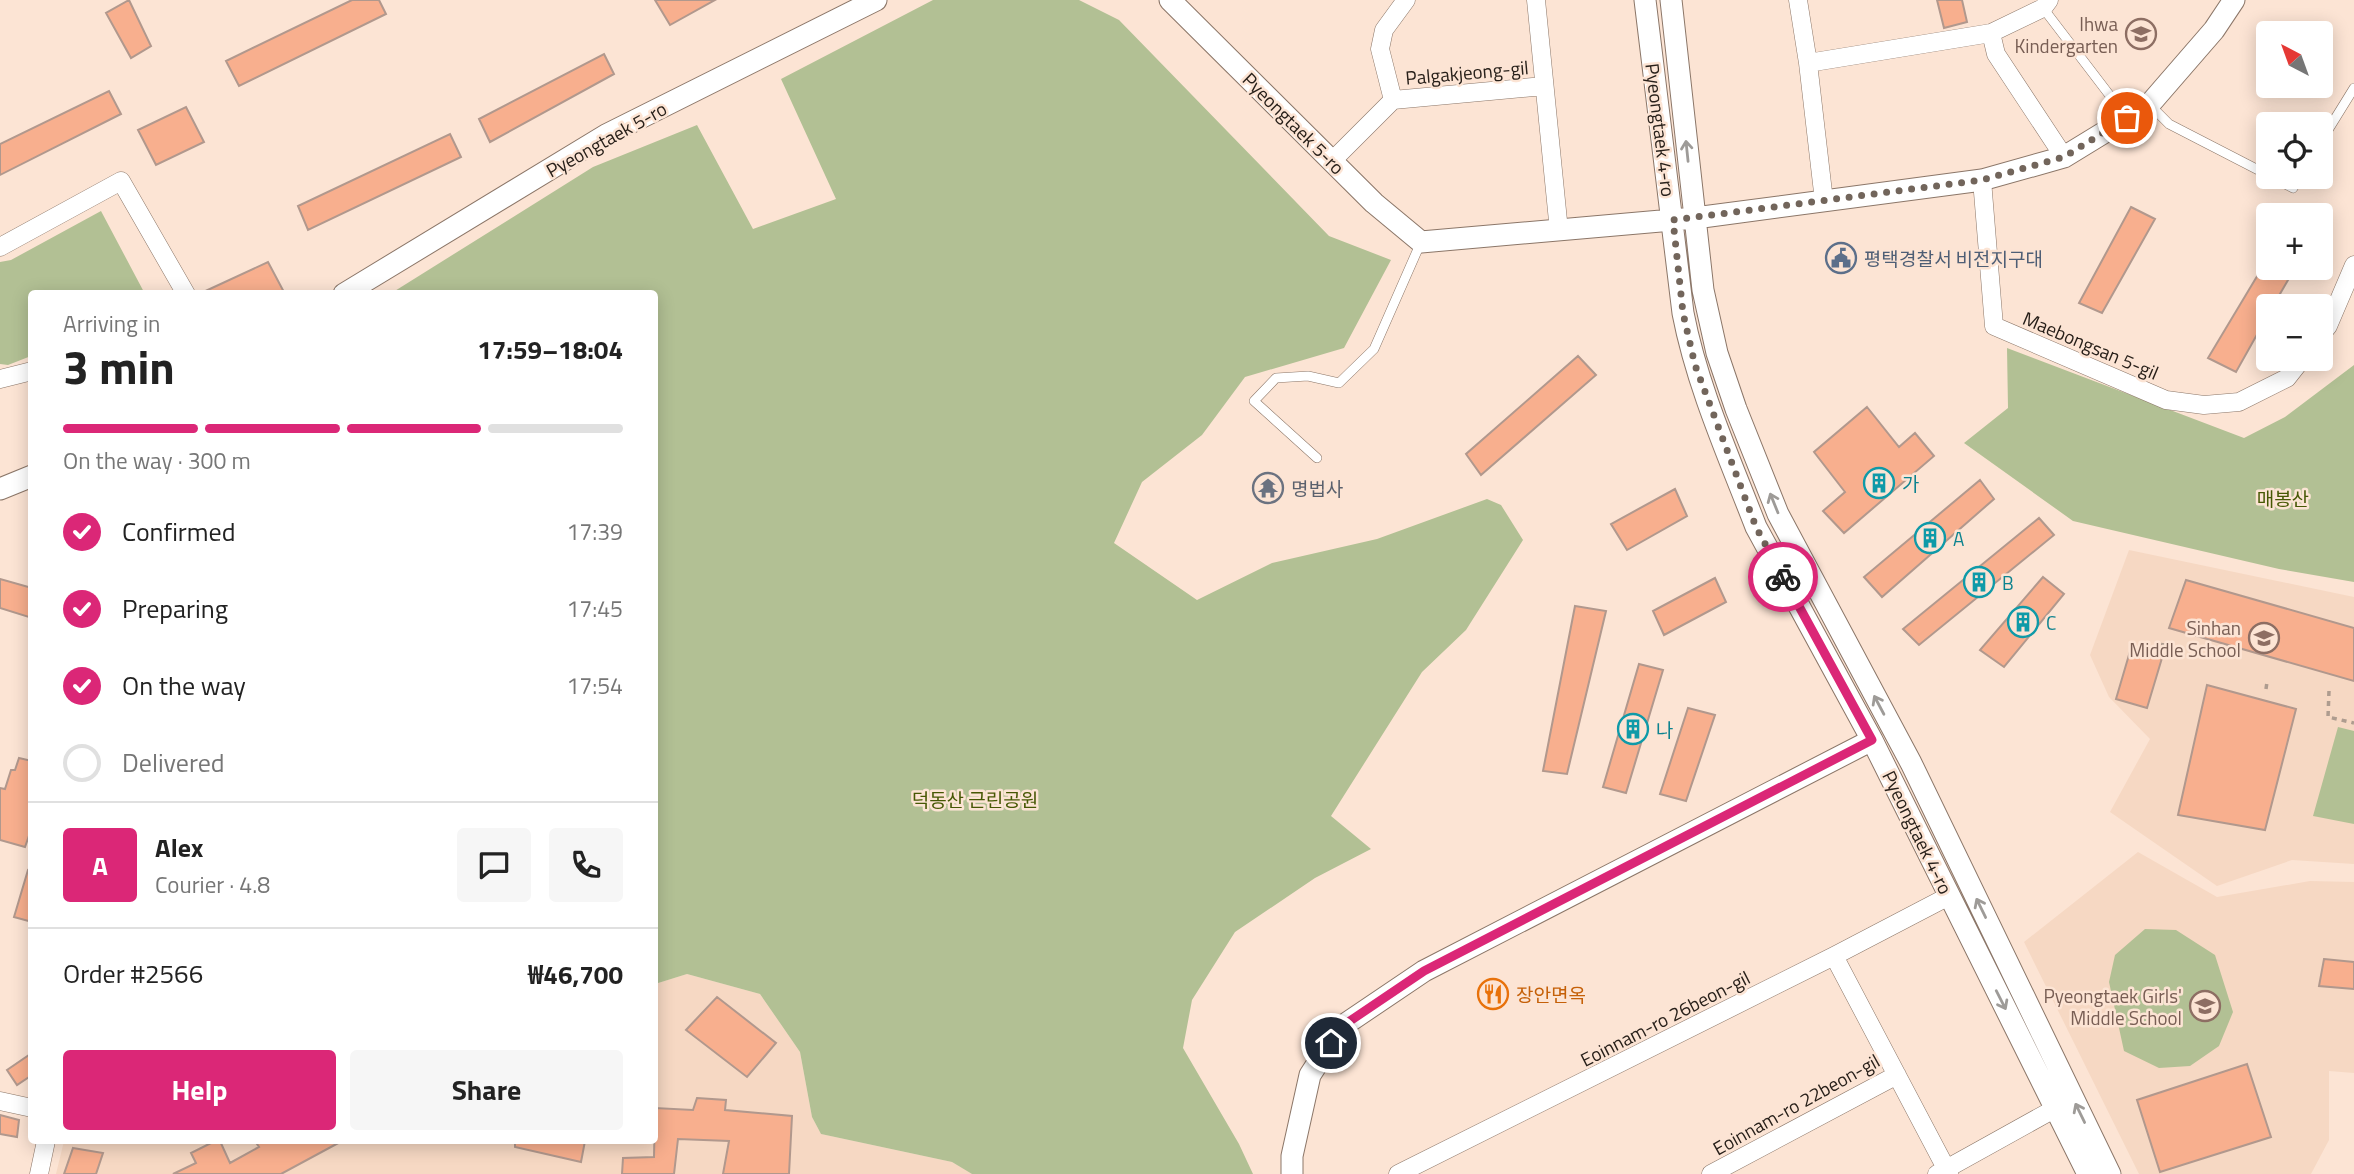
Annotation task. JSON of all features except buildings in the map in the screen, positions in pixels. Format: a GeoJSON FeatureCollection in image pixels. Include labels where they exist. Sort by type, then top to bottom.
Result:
{"type":"FeatureCollection","features":[{"type":"Feature","properties":{"kind":"street","name":"Pyeongtaek 5-ro"},"geometry":{"type":"LineString","coordinates":[[352,290],[606,135],[876,0]]}},
{"type":"Feature","properties":{"kind":"street","name":"Pyeongtaek 5-ro"},"geometry":{"type":"LineString","coordinates":[[1170,0],[1332,162],[1421,242]]}},
{"type":"Feature","properties":{"kind":"street","name":"Palgakjeong-gil"},"geometry":{"type":"LineString","coordinates":[[1393,100],[1380,49],[1384,30],[1406,0]]}},
{"type":"Feature","properties":{"kind":"street","name":"Palgakjeong-gil"},"geometry":{"type":"LineString","coordinates":[[1536,0],[1559,231]]}},
{"type":"Feature","properties":{"kind":"street","name":"Pyeongtaek 4-ro"},"geometry":{"type":"LineString","coordinates":[[1645,0],[1688,339],[1695,365],[1756,527],[1872,740],[2088,1174]]}},
{"type":"Feature","properties":{"kind":"street","name":"Pyeongtaek 4-ro"},"geometry":{"type":"LineString","coordinates":[[1671,0],[1703,290],[1717,353],[1736,409],[1778,514],[1910,763],[2110,1174]]}},
{"type":"Feature","properties":{"kind":"street"},"geometry":{"type":"LineString","coordinates":[[1798,0],[1824,201]]}},
{"type":"Feature","properties":{"kind":"street"},"geometry":{"type":"LineString","coordinates":[[1421,242],[1695,218],[1824,201],[1982,180],[2064,157],[2149,105],[2214,30],[2234,0]]}},
{"type":"Feature","properties":{"kind":"street"},"geometry":{"type":"LineString","coordinates":[[1808,63],[1991,33],[2046,4]]}},
{"type":"Feature","properties":{"kind":"street"},"geometry":{"type":"LineString","coordinates":[[1991,33],[1996,54],[2064,157]]}},
{"type":"Feature","properties":{"kind":"street","name":"Palgakjeong-gil"},"geometry":{"type":"LineString","coordinates":[[1332,162],[1393,100],[1544,86]]}},
{"type":"Feature","properties":{"kind":"street","name":"Maebongsan 5-gil"},"geometry":{"type":"LineString","coordinates":[[1982,180],[1994,326],[2166,400],[2204,405],[2239,402],[2287,378],[2293,371]]}},
{"type":"Feature","properties":{"kind":"street"},"geometry":{"type":"LineString","coordinates":[[0,247],[121,181],[179,290]]}},
{"type":"Feature","properties":{"kind":"street"},"geometry":{"type":"LineString","coordinates":[[2333,314],[2354,265]]}},
{"type":"Feature","properties":{"kind":"street"},"geometry":{"type":"LineString","coordinates":[[0,379],[28,372]]}},
{"type":"Feature","properties":{"kind":"street"},"geometry":{"type":"LineString","coordinates":[[0,489],[28,478]]}},
{"type":"Feature","properties":{"kind":"street"},"geometry":{"type":"LineString","coordinates":[[1292,1174],[1292,1156],[1310,1075],[1341,1027],[1424,971],[1872,740]]}},
{"type":"Feature","properties":{"kind":"street","name":"Eoinnam-ro 26beon-gil"},"geometry":{"type":"LineString","coordinates":[[1398,1174],[1432,1167],[1949,896]]}},
{"type":"Feature","properties":{"kind":"street","name":"Eoinnam-ro 22beon-gil"},"geometry":{"type":"LineString","coordinates":[[1711,1174],[1897,1075],[1834,956]]}},
{"type":"Feature","properties":{"kind":"street"},"geometry":{"type":"LineString","coordinates":[[1897,1075],[1944,1172],[2056,1108]]}},
{"type":"Feature","properties":{"kind":"street"},"geometry":{"type":"LineString","coordinates":[[0,1101],[28,1107]]}},
{"type":"Feature","properties":{"kind":"street"},"geometry":{"type":"LineString","coordinates":[[39,1174],[45,1144]]}},
{"type":"Feature","properties":{"kind":"lane"},"geometry":{"type":"LineString","coordinates":[[2046,4],[2127,118]]}},
{"type":"Feature","properties":{"kind":"lane"},"geometry":{"type":"LineString","coordinates":[[2333,122],[2354,88]]}},
{"type":"Feature","properties":{"kind":"lane"},"geometry":{"type":"LineString","coordinates":[[2149,105],[2169,124],[2256,169]]}},
{"type":"Feature","properties":{"kind":"lane"},"geometry":{"type":"LineString","coordinates":[[1317,458],[1254,401],[1276,378],[1308,376],[1339,383],[1374,349],[1421,242]]}},
{"type":"Feature","properties":{"kind":"path"},"geometry":{"type":"LineString","coordinates":[[2161,657],[2163,643]]}},
{"type":"Feature","properties":{"kind":"path"},"geometry":{"type":"LineString","coordinates":[[2266,689],[2267,682]]}},
{"type":"Feature","properties":{"kind":"path"},"geometry":{"type":"LineString","coordinates":[[2329,691],[2328,717],[2354,723]]}},
{"type":"Feature","properties":{"kind":"shaded area"},"geometry":{"type":"Polygon","coordinates":[[[2129,550],[2354,597],[2354,864],[2292,860],[2217,886],[2110,812],[2150,739],[2109,697],[2090,655],[2129,550]]]}},
{"type":"Feature","properties":{"kind":"shaded area","name":"Pyeongtaek Girls' Middle School"},"geometry":{"type":"Polygon","coordinates":[[[2138,852],[2217,897],[2310,881],[2354,882],[2354,1073],[2329,1071],[2329,1140],[2311,1174],[2139,1174],[2024,942],[2138,852]]]}},
{"type":"Feature","properties":{"kind":"shaded area"},"geometry":{"type":"Polygon","coordinates":[[[687,974],[760,994],[800,1052],[812,1117],[821,1134],[952,1162],[972,1174],[56,1174],[63,1144],[658,1144],[658,983],[687,974]]]}},
{"type":"Feature","properties":{"kind":"green space","name":"덕동산 근린공원"},"geometry":{"type":"Polygon","coordinates":[[[933,0],[1079,0],[1119,20],[1329,236],[1391,260],[1344,348],[1245,377],[1202,435],[1142,482],[1114,543],[1197,600],[1272,563],[1377,539],[1487,499],[1501,505],[1523,540],[1466,630],[1422,672],[1331,816],[1371,849],[1315,878],[1235,932],[1192,1000],[1183,1048],[1239,1144],[1253,1174],[972,1174],[952,1162],[821,1134],[812,1117],[800,1052],[760,994],[687,974],[658,983],[658,290],[396,290],[593,167],[697,125],[753,229],[836,199],[781,79],[933,0]]]}},
{"type":"Feature","properties":{"kind":"green space"},"geometry":{"type":"Polygon","coordinates":[[[101,211],[143,290],[28,290],[28,357],[8,365],[0,364],[0,262],[11,260],[101,211]]]}},
{"type":"Feature","properties":{"kind":"green space","name":"매봉산"},"geometry":{"type":"Polygon","coordinates":[[[2007,348],[2244,438],[2285,417],[2354,365],[2354,582],[2279,569],[2073,521],[1964,443],[2008,408],[2007,348]]]}},
{"type":"Feature","properties":{"kind":"green space"},"geometry":{"type":"Polygon","coordinates":[[[2338,727],[2354,731],[2354,824],[2313,816],[2338,727]]]}},
{"type":"Feature","properties":{"kind":"green space"},"geometry":{"type":"Polygon","coordinates":[[[2145,929],[2176,930],[2215,955],[2233,1012],[2219,1046],[2190,1066],[2159,1068],[2124,1051],[2109,982],[2115,955],[2145,929]]]}},
{"type":"Feature","properties":{"kind":"way so far"},"geometry":{"type":"LineString","coordinates":[[1783,577],[1756,527],[1695,365],[1683,313],[1673,220],[1982,180],[2064,157],[2127,118]]}},
{"type":"Feature","properties":{"kind":"place","name":"Ihwa Kindergarten"},"geometry":{"type":"Point","coordinates":[2141,34]}},
{"type":"Feature","properties":{"kind":"place","name":"평택경찰서 비전지구대"},"geometry":{"type":"Point","coordinates":[1841,258]}},
{"type":"Feature","properties":{"kind":"place","name":"가"},"geometry":{"type":"Point","coordinates":[1879,483]}},
{"type":"Feature","properties":{"kind":"place","name":"명법사"},"geometry":{"type":"Point","coordinates":[1268,488]}},
{"type":"Feature","properties":{"kind":"place","name":"A"},"geometry":{"type":"Point","coordinates":[1930,538]}},
{"type":"Feature","properties":{"kind":"place","name":"B"},"geometry":{"type":"Point","coordinates":[1979,582]}},
{"type":"Feature","properties":{"kind":"place","name":"C"},"geometry":{"type":"Point","coordinates":[2023,622]}},
{"type":"Feature","properties":{"kind":"place","name":"Sinhan Middle School"},"geometry":{"type":"Point","coordinates":[2264,638]}},
{"type":"Feature","properties":{"kind":"place","name":"나"},"geometry":{"type":"Point","coordinates":[1633,729]}},
{"type":"Feature","properties":{"kind":"place","name":"장안면옥"},"geometry":{"type":"Point","coordinates":[1493,994]}},
{"type":"Feature","properties":{"kind":"place","name":"Pyeongtaek Girls' Middle School"},"geometry":{"type":"Point","coordinates":[2205,1006]}},
{"type":"Feature","properties":{"kind":"route"},"geometry":{"type":"LineString","coordinates":[[1331,1043],[1341,1027],[1424,971],[1872,740],[1783,577]]}}]}
